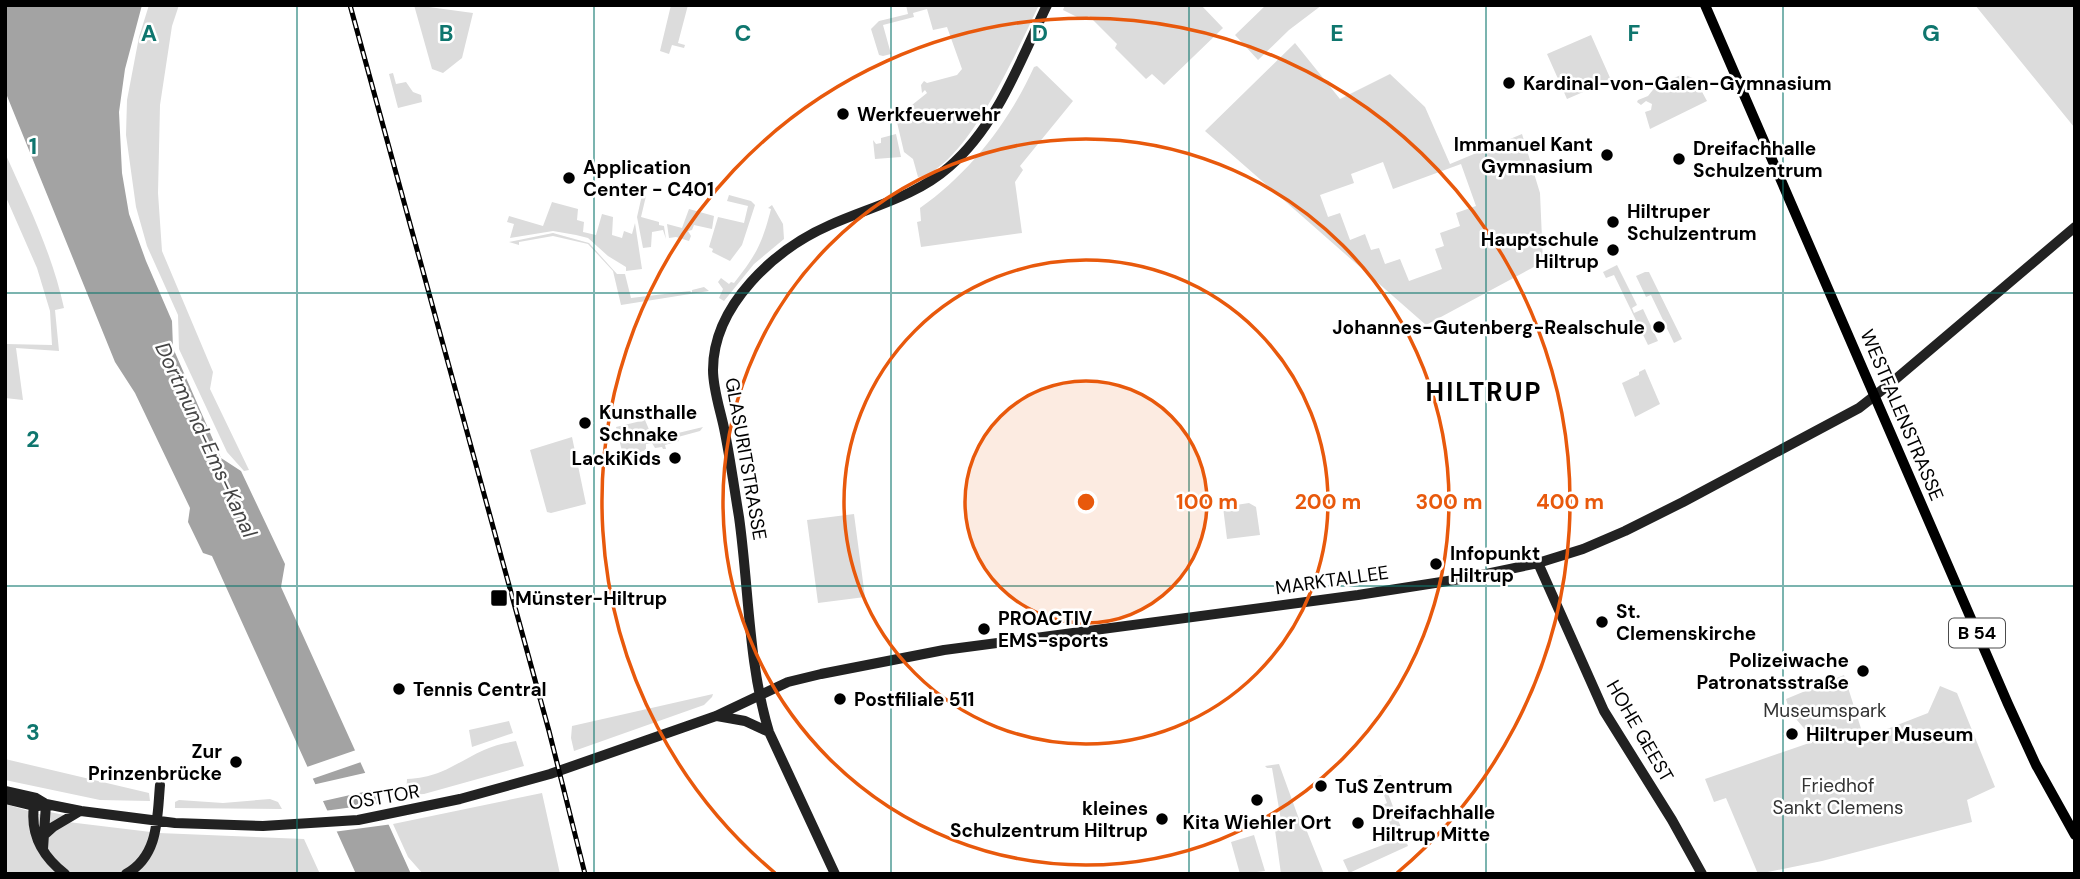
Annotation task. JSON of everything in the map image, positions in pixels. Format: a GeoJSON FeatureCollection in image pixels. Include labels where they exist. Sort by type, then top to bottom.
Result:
{"type":"FeatureCollection","features":[{"type":"Feature","properties":{"kind":"main road","name":"GLASURITSTRASSE"},"geometry":{"type":"LineString","coordinates":[[835,874],[769,732],[755,664],[734,483],[714,379],[715,349],[734,305],[781,254],[814,232],[913,191],[937,177],[960,156],[997,107],[1047,5]]}},
{"type":"Feature","properties":{"kind":"main road","name":"WESTFALENSTRASSE"},"geometry":{"type":"LineString","coordinates":[[1705,5],[2030,754],[2075,835]]}},
{"type":"Feature","properties":{"kind":"main road","name":"MARKTALLEE"},"geometry":{"type":"LineString","coordinates":[[761,695],[789,682],[821,674],[944,650],[1467,578],[1538,563],[1595,545],[1850,414],[1874,397],[2075,226]]}},
{"type":"Feature","properties":{"kind":"main road","name":"HOHE GEEST"},"geometry":{"type":"LineString","coordinates":[[1538,563],[1609,722],[1672,820],[1702,874]]}},
{"type":"Feature","properties":{"kind":"main road","name":"OSTTOR"},"geometry":{"type":"LineString","coordinates":[[5,791],[36,798],[46,804],[81,811],[175,823],[291,826],[358,820],[426,808],[515,784],[716,716],[761,695]]}},
{"type":"Feature","properties":{"kind":"main road"},"geometry":{"type":"LineString","coordinates":[[716,716],[745,721],[769,732]]}},
{"type":"Feature","properties":{"kind":"main road"},"geometry":{"type":"LineString","coordinates":[[125,874],[133,870],[150,850],[155,834],[160,785]]}},
{"type":"Feature","properties":{"kind":"main road","name":"OSTTOR"},"geometry":{"type":"LineString","coordinates":[[5,799],[34,807],[46,804]]}},
{"type":"Feature","properties":{"kind":"main road"},"geometry":{"type":"LineString","coordinates":[[43,850],[46,804]]}},
{"type":"Feature","properties":{"kind":"main road"},"geometry":{"type":"LineString","coordinates":[[34,807],[33,827],[43,850],[65,874]]}},
{"type":"Feature","properties":{"kind":"main road"},"geometry":{"type":"LineString","coordinates":[[43,836],[81,811]]}},
{"type":"Feature","properties":{"kind":"green space"},"geometry":{"type":"Polygon","coordinates":[[[149,5],[179,5],[172,26],[160,105],[158,193],[162,251],[213,372],[210,389],[249,470],[244,471],[227,452],[179,349],[178,315],[147,246],[136,207],[126,135],[127,100],[139,37],[149,5]]]}},
{"type":"Feature","properties":{"kind":"green space"},"geometry":{"type":"Polygon","coordinates":[[[414,5],[473,13],[462,58],[443,73],[432,69],[414,5]]]}},
{"type":"Feature","properties":{"kind":"green space"},"geometry":{"type":"Polygon","coordinates":[[[671,5],[688,5],[678,43],[685,45],[684,48],[672,45],[669,54],[660,51],[671,5]]]}},
{"type":"Feature","properties":{"kind":"green space"},"geometry":{"type":"Polygon","coordinates":[[[906,5],[1039,5],[1005,75],[972,130],[954,153],[936,169],[918,177],[913,159],[904,152],[896,118],[904,116],[905,121],[915,119],[916,112],[912,105],[927,93],[925,90],[922,93],[921,85],[924,81],[927,83],[957,75],[962,69],[947,27],[933,30],[927,9],[913,13],[914,17],[883,25],[891,54],[879,55],[871,29],[879,21],[908,14],[906,5]]]}},
{"type":"Feature","properties":{"kind":"green space"},"geometry":{"type":"Polygon","coordinates":[[[1065,5],[1201,5],[1223,28],[1164,85],[1152,74],[1146,79],[1115,48],[1117,44],[1089,16],[1083,20],[1063,10],[1065,5]]]}},
{"type":"Feature","properties":{"kind":"green space"},"geometry":{"type":"Polygon","coordinates":[[[1266,5],[1322,5],[1289,30],[1258,60],[1235,35],[1266,5]]]}},
{"type":"Feature","properties":{"kind":"green space"},"geometry":{"type":"Polygon","coordinates":[[[1975,5],[2075,5],[2075,129],[2074,127],[1975,5]]]}},
{"type":"Feature","properties":{"kind":"green space"},"geometry":{"type":"Polygon","coordinates":[[[1591,35],[1611,80],[1567,99],[1547,54],[1591,35]]]}},
{"type":"Feature","properties":{"kind":"green space"},"geometry":{"type":"Polygon","coordinates":[[[1295,43],[1340,99],[1390,74],[1425,107],[1450,164],[1522,134],[1540,193],[1543,262],[1426,325],[1205,131],[1295,43]],[[1383,162],[1351,174],[1354,183],[1320,195],[1328,217],[1340,213],[1350,240],[1365,234],[1371,250],[1379,248],[1385,264],[1400,259],[1409,281],[1442,269],[1435,249],[1444,246],[1440,233],[1460,226],[1456,213],[1476,206],[1461,164],[1393,189],[1383,162]]]}},
{"type":"Feature","properties":{"kind":"green space"},"geometry":{"type":"Polygon","coordinates":[[[1037,66],[1073,101],[1020,166],[1023,170],[1015,182],[1022,233],[921,247],[917,222],[921,221],[920,208],[955,179],[986,145],[1037,66]]]}},
{"type":"Feature","properties":{"kind":"green space"},"geometry":{"type":"Polygon","coordinates":[[[393,73],[396,84],[406,82],[413,92],[421,95],[422,102],[398,108],[389,74],[393,73]]]}},
{"type":"Feature","properties":{"kind":"green space"},"geometry":{"type":"Polygon","coordinates":[[[1683,74],[1695,79],[1707,101],[1650,129],[1645,112],[1651,110],[1652,104],[1646,101],[1641,105],[1638,100],[1648,96],[1656,86],[1683,74]]]}},
{"type":"Feature","properties":{"kind":"green space"},"geometry":{"type":"Polygon","coordinates":[[[896,134],[901,157],[875,159],[873,140],[876,144],[881,143],[881,138],[896,134]]]}},
{"type":"Feature","properties":{"kind":"green space"},"geometry":{"type":"Polygon","coordinates":[[[5,153],[46,248],[64,308],[55,310],[59,351],[16,348],[23,400],[5,398],[5,344],[52,345],[50,311],[37,268],[5,195],[5,153]]]}},
{"type":"Feature","properties":{"kind":"green space"},"geometry":{"type":"Polygon","coordinates":[[[642,195],[646,196],[641,217],[664,226],[666,239],[663,230],[652,232],[651,247],[643,248],[637,217],[642,195]]]}},
{"type":"Feature","properties":{"kind":"green space"},"geometry":{"type":"Polygon","coordinates":[[[729,195],[751,201],[755,205],[742,245],[730,261],[712,252],[713,249],[709,247],[718,217],[744,223],[748,206],[727,201],[729,195]]]}},
{"type":"Feature","properties":{"kind":"green space"},"geometry":{"type":"Polygon","coordinates":[[[552,202],[578,209],[577,220],[584,222],[583,232],[596,235],[602,214],[613,217],[612,235],[622,238],[624,231],[632,234],[635,223],[642,269],[626,271],[626,267],[608,256],[588,238],[576,235],[553,231],[510,238],[514,224],[507,222],[509,216],[543,226],[552,202]]]}},
{"type":"Feature","properties":{"kind":"green space"},"geometry":{"type":"Polygon","coordinates":[[[772,205],[783,224],[784,239],[754,264],[724,301],[719,298],[723,289],[718,282],[721,278],[729,284],[734,283],[748,265],[761,240],[771,209],[768,208],[772,205]]]}},
{"type":"Feature","properties":{"kind":"green space"},"geometry":{"type":"Polygon","coordinates":[[[689,209],[714,216],[712,229],[694,225],[692,230],[688,231],[691,236],[689,241],[669,238],[667,224],[682,228],[689,209]]]}},
{"type":"Feature","properties":{"kind":"green space"},"geometry":{"type":"Polygon","coordinates":[[[553,233],[589,243],[617,274],[625,274],[631,298],[690,291],[692,293],[692,290],[704,287],[709,291],[621,305],[613,271],[588,244],[553,236],[519,242],[519,245],[509,242],[553,233]]]}},
{"type":"Feature","properties":{"kind":"green space"},"geometry":{"type":"Polygon","coordinates":[[[1617,265],[1637,305],[1632,308],[1634,313],[1643,309],[1658,341],[1648,345],[1614,275],[1606,278],[1603,272],[1617,265]]]}},
{"type":"Feature","properties":{"kind":"green space"},"geometry":{"type":"Polygon","coordinates":[[[1649,272],[1682,339],[1674,343],[1651,295],[1646,297],[1636,276],[1649,272]]]}},
{"type":"Feature","properties":{"kind":"green space"},"geometry":{"type":"Polygon","coordinates":[[[1645,369],[1660,404],[1635,417],[1622,383],[1645,369]]]}},
{"type":"Feature","properties":{"kind":"green space"},"geometry":{"type":"Polygon","coordinates":[[[645,420],[653,439],[703,427],[700,431],[678,437],[679,441],[665,445],[666,449],[655,448],[652,443],[646,444],[646,450],[635,458],[636,462],[629,455],[624,455],[616,427],[645,420]]]}},
{"type":"Feature","properties":{"kind":"green space"},"geometry":{"type":"Polygon","coordinates":[[[572,437],[586,504],[547,512],[530,450],[572,437]]]}},
{"type":"Feature","properties":{"kind":"green space"},"geometry":{"type":"Polygon","coordinates":[[[1249,503],[1256,507],[1260,535],[1227,539],[1223,507],[1249,503]]]}},
{"type":"Feature","properties":{"kind":"green space"},"geometry":{"type":"Polygon","coordinates":[[[854,514],[865,597],[818,603],[807,520],[854,514]]]}},
{"type":"Feature","properties":{"kind":"green space","name":"Friedhof Sankt Clemens"},"geometry":{"type":"Polygon","coordinates":[[[1844,675],[1864,738],[1928,713],[1940,686],[1957,693],[1995,787],[1967,800],[1972,822],[1822,861],[1758,874],[1726,798],[1714,802],[1705,779],[1815,741],[1790,712],[1786,699],[1844,675]]]}},
{"type":"Feature","properties":{"kind":"green space"},"geometry":{"type":"Polygon","coordinates":[[[713,694],[704,705],[574,751],[572,726],[713,694]]]}},
{"type":"Feature","properties":{"kind":"green space"},"geometry":{"type":"Polygon","coordinates":[[[509,721],[513,733],[472,747],[469,730],[509,721]]]}},
{"type":"Feature","properties":{"kind":"green space"},"geometry":{"type":"Polygon","coordinates":[[[516,741],[524,766],[424,794],[406,795],[407,779],[440,772],[488,748],[516,741]]]}},
{"type":"Feature","properties":{"kind":"green space"},"geometry":{"type":"Polygon","coordinates":[[[5,759],[149,793],[150,801],[100,800],[5,780],[5,759]]]}},
{"type":"Feature","properties":{"kind":"green space"},"geometry":{"type":"Polygon","coordinates":[[[1279,764],[1299,819],[1302,819],[1324,874],[1281,874],[1275,830],[1282,826],[1272,768],[1265,766],[1279,764]]]}},
{"type":"Feature","properties":{"kind":"green space"},"geometry":{"type":"Polygon","coordinates":[[[1381,775],[1408,846],[1349,873],[1343,860],[1396,840],[1383,805],[1387,803],[1377,776],[1381,775]]]}},
{"type":"Feature","properties":{"kind":"green space"},"geometry":{"type":"Polygon","coordinates":[[[542,793],[560,874],[423,874],[408,857],[393,824],[542,793]]]}},
{"type":"Feature","properties":{"kind":"green space"},"geometry":{"type":"Polygon","coordinates":[[[270,799],[278,802],[282,809],[175,808],[175,802],[179,800],[223,803],[270,799]]]}},
{"type":"Feature","properties":{"kind":"green space"},"geometry":{"type":"Polygon","coordinates":[[[5,804],[49,817],[50,812],[64,815],[68,822],[159,833],[304,839],[320,874],[5,874],[5,804]]]}},
{"type":"Feature","properties":{"kind":"green space"},"geometry":{"type":"Polygon","coordinates":[[[1254,835],[1265,871],[1240,874],[1231,842],[1254,835]]]}},
{"type":"Feature","properties":{"kind":"water","name":"Dortmund-Ems-Kanal"},"geometry":{"type":"Polygon","coordinates":[[[5,5],[142,5],[125,69],[119,112],[122,173],[129,214],[172,321],[173,348],[221,458],[241,471],[285,564],[281,587],[411,874],[356,874],[212,556],[203,553],[188,522],[190,508],[135,393],[115,362],[5,91],[5,5]]]}},
{"type":"Feature","properties":{"kind":"pier"},"geometry":{"type":"Polygon","coordinates":[[[359,749],[364,761],[309,780],[304,768],[359,749]]]}},
{"type":"Feature","properties":{"kind":"pier"},"geometry":{"type":"Polygon","coordinates":[[[369,772],[377,789],[319,802],[312,785],[369,772]]]}},
{"type":"Feature","properties":{"kind":"pier"},"geometry":{"type":"Polygon","coordinates":[[[383,803],[393,824],[333,832],[324,811],[383,803]]]}},
{"type":"Feature","properties":{"kind":"railway"},"geometry":{"type":"LineString","coordinates":[[350,5],[549,731],[585,874]]}},
{"type":"Feature","properties":{"kind":"place","name":"Kardinal-von-Galen-Gymnasium"},"geometry":{"type":"Point","coordinates":[1509,83]}},
{"type":"Feature","properties":{"kind":"place","name":"Werkfeuerwehr"},"geometry":{"type":"Point","coordinates":[843,114]}},
{"type":"Feature","properties":{"kind":"place","name":"Immanuel Kant Gymnasium"},"geometry":{"type":"Point","coordinates":[1607,155]}},
{"type":"Feature","properties":{"kind":"place","name":"Dreifachhalle Schulzentrum"},"geometry":{"type":"Point","coordinates":[1679,159]}},
{"type":"Feature","properties":{"kind":"place","name":"Application Center - C401"},"geometry":{"type":"Point","coordinates":[569,178]}},
{"type":"Feature","properties":{"kind":"place","name":"Hiltruper Schulzentrum"},"geometry":{"type":"Point","coordinates":[1613,222]}},
{"type":"Feature","properties":{"kind":"place","name":"Hauptschule Hiltrup"},"geometry":{"type":"Point","coordinates":[1613,250]}},
{"type":"Feature","properties":{"kind":"place","name":"Johannes-Gutenberg-Realschule"},"geometry":{"type":"Point","coordinates":[1659,327]}},
{"type":"Feature","properties":{"kind":"place","name":"Kunsthalle Schnake"},"geometry":{"type":"Point","coordinates":[585,423]}},
{"type":"Feature","properties":{"kind":"place","name":"LackiKids"},"geometry":{"type":"Point","coordinates":[675,458]}},
{"type":"Feature","properties":{"kind":"place","name":"Infopunkt Hiltrup"},"geometry":{"type":"Point","coordinates":[1436,564]}},
{"type":"Feature","properties":{"kind":"place","name":"Münster-Hiltrup"},"geometry":{"type":"Point","coordinates":[499,598]}},
{"type":"Feature","properties":{"kind":"place","name":"St. Clemenskirche"},"geometry":{"type":"Point","coordinates":[1602,622]}},
{"type":"Feature","properties":{"kind":"place","name":"PROACTIV EMS-sports"},"geometry":{"type":"Point","coordinates":[984,629]}},
{"type":"Feature","properties":{"kind":"place","name":"Polizeiwache Patronatsstraße"},"geometry":{"type":"Point","coordinates":[1863,671]}},
{"type":"Feature","properties":{"kind":"place","name":"Tennis Central"},"geometry":{"type":"Point","coordinates":[399,689]}},
{"type":"Feature","properties":{"kind":"place","name":"Postfiliale 511"},"geometry":{"type":"Point","coordinates":[840,699]}},
{"type":"Feature","properties":{"kind":"place","name":"Hiltruper Museum"},"geometry":{"type":"Point","coordinates":[1792,734]}},
{"type":"Feature","properties":{"kind":"place","name":"Zur Prinzenbrücke"},"geometry":{"type":"Point","coordinates":[236,762]}},
{"type":"Feature","properties":{"kind":"place","name":"TuS Zentrum"},"geometry":{"type":"Point","coordinates":[1321,786]}},
{"type":"Feature","properties":{"kind":"place","name":"Kita Wiehler Ort"},"geometry":{"type":"Point","coordinates":[1257,800]}},
{"type":"Feature","properties":{"kind":"place","name":"kleines Schulzentrum Hiltrup"},"geometry":{"type":"Point","coordinates":[1162,819]}},
{"type":"Feature","properties":{"kind":"place","name":"Dreifachhalle Hiltrup Mitte"},"geometry":{"type":"Point","coordinates":[1358,823]}},
{"type":"Feature","properties":{"kind":"district","name":"HILTRUP"},"geometry":{"type":"Point","coordinates":[1484,392]}},
{"type":"Feature","properties":{"kind":"park label","name":"Museumspark"},"geometry":{"type":"Point","coordinates":[1825,710]}}]}
